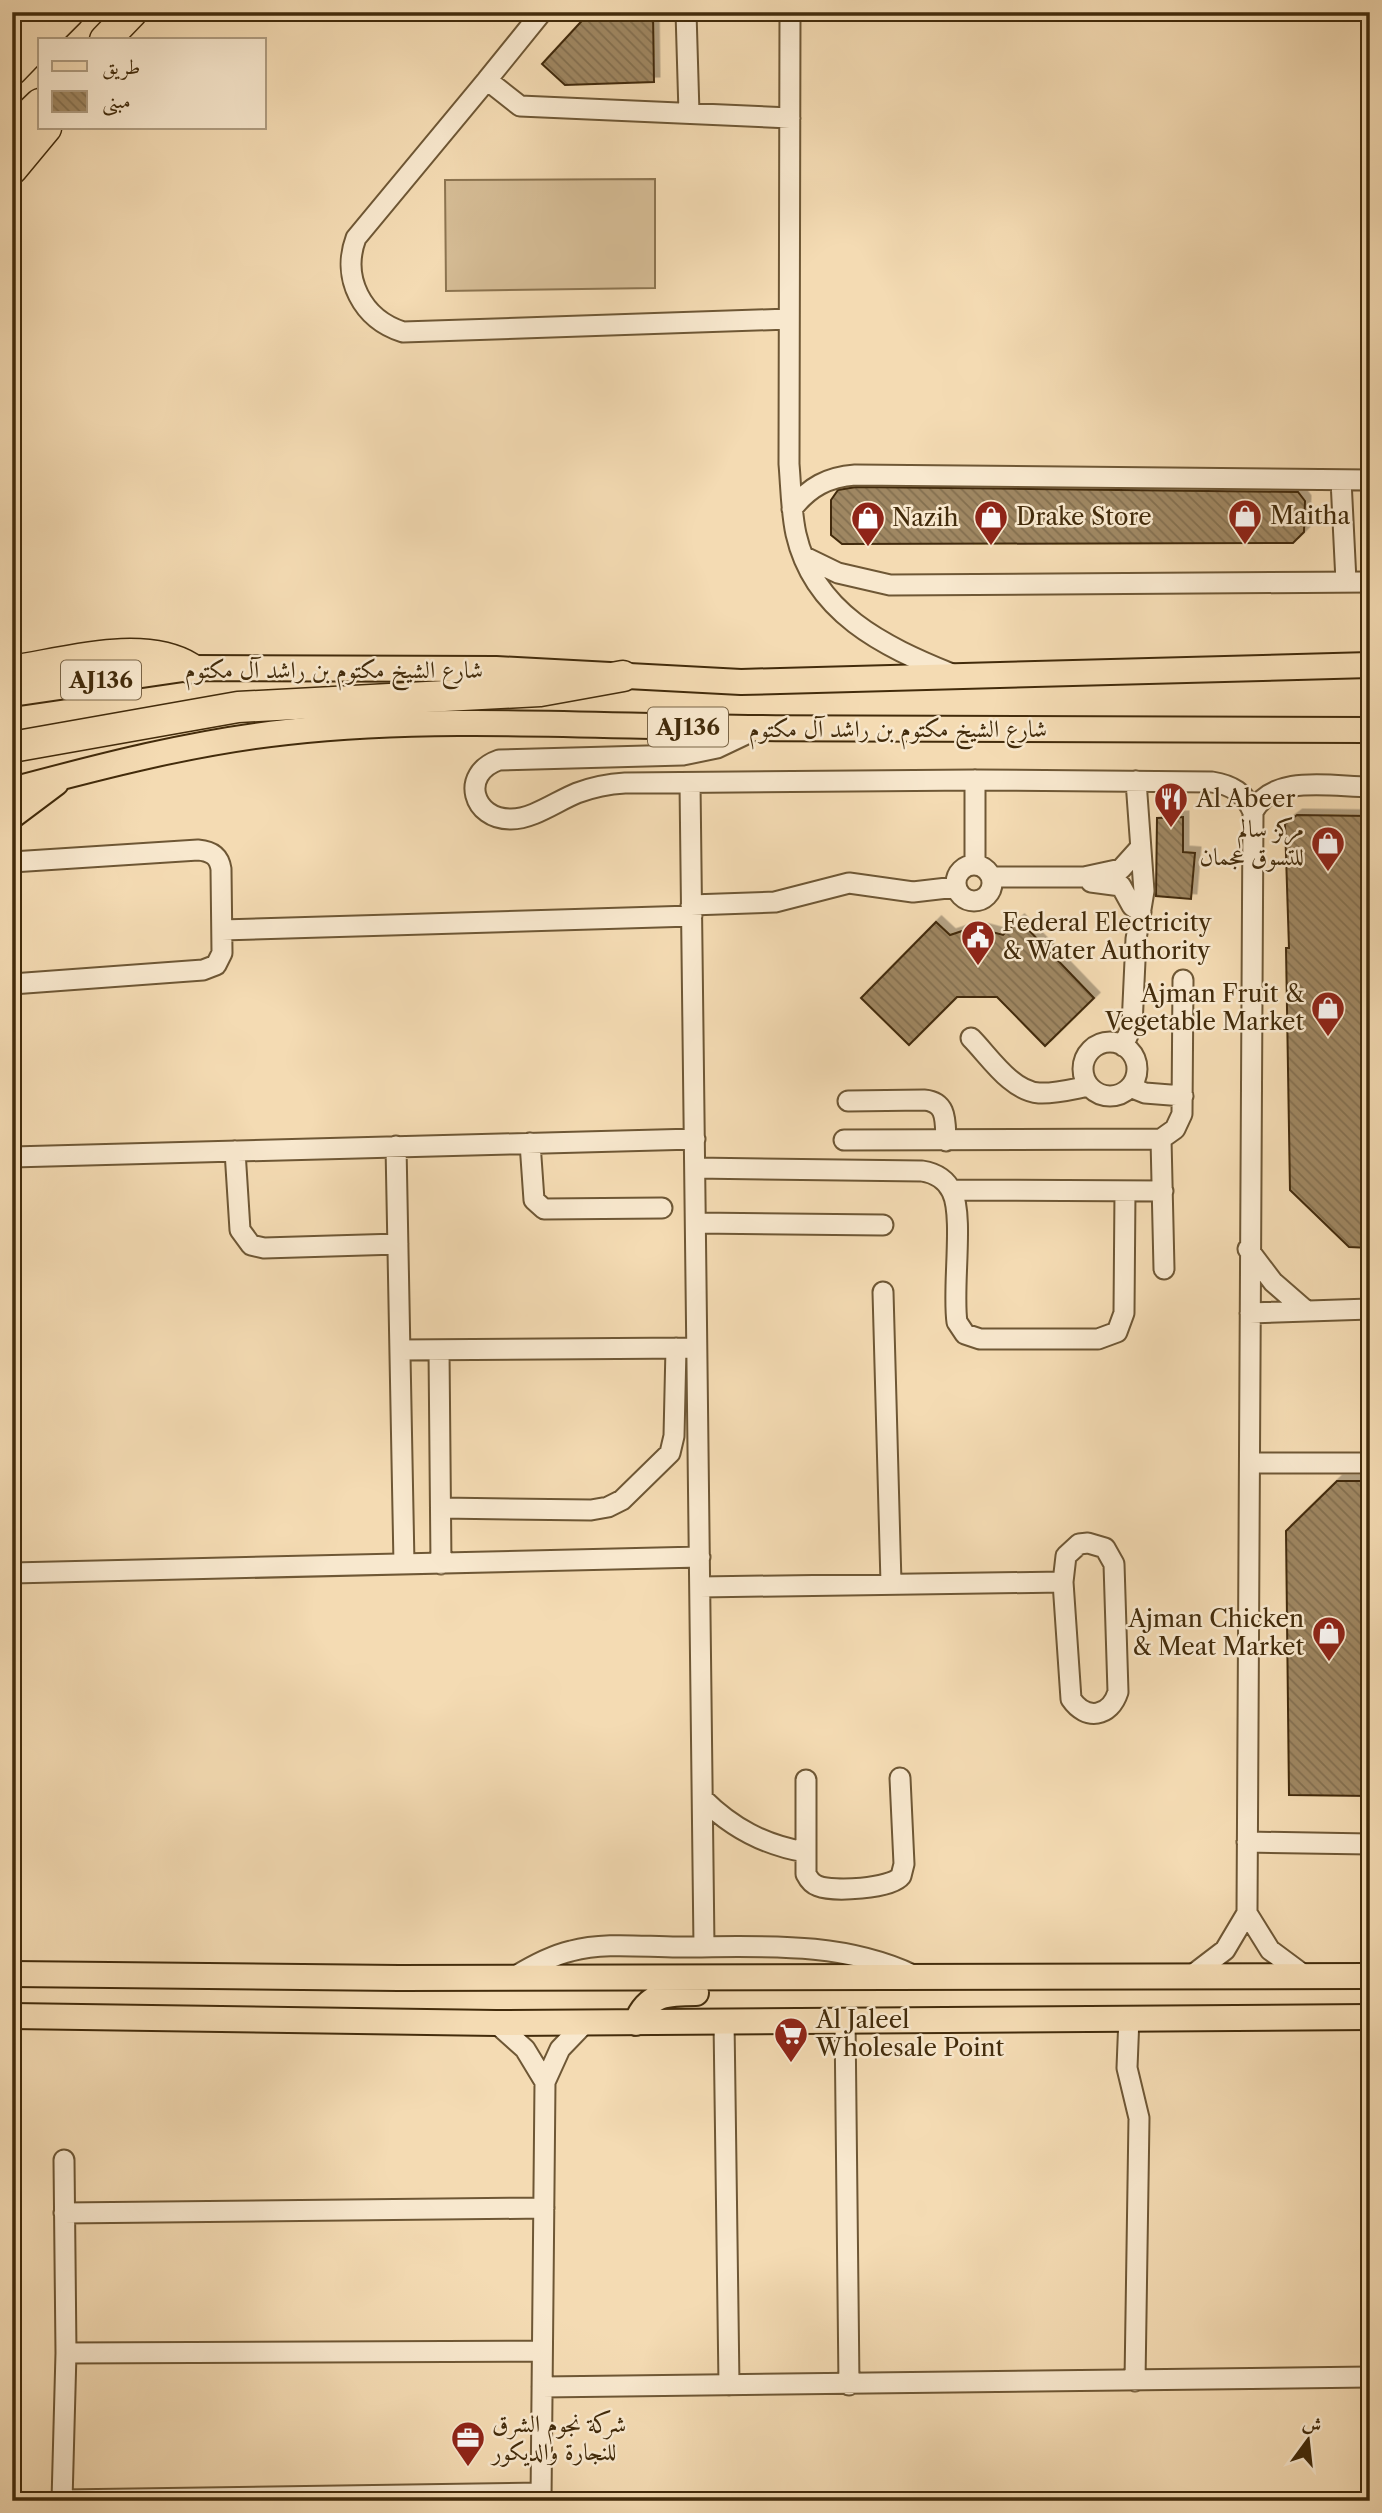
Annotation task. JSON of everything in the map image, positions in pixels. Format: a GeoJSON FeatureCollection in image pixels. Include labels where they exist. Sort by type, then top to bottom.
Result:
{"type":"FeatureCollection","features":[{"type":"Feature","properties":{"kind":"highway"},"geometry":{"type":"LineString","coordinates":[[12,35],[34,12]]}},
{"type":"Feature","properties":{"kind":"highway"},"geometry":{"type":"LineString","coordinates":[[44,38],[69,12]]}},
{"type":"Feature","properties":{"kind":"highway"},"geometry":{"type":"LineString","coordinates":[[107,38],[132,12]]}},
{"type":"Feature","properties":{"kind":"highway"},"geometry":{"type":"LineString","coordinates":[[12,70],[38,44]]}},
{"type":"Feature","properties":{"kind":"highway"},"geometry":{"type":"LineString","coordinates":[[12,131],[38,106]]}},
{"type":"Feature","properties":{"kind":"highway"},"geometry":{"type":"LineString","coordinates":[[12,169],[44,130]]}},
{"type":"Feature","properties":{"kind":"highway"},"geometry":{"type":"LineString","coordinates":[[12,671],[139,653],[166,656],[190,668]]}},
{"type":"Feature","properties":{"kind":"highway"},"geometry":{"type":"LineString","coordinates":[[12,747],[238,707],[540,691],[623,676]]}},
{"type":"Feature","properties":{"kind":"main road","name":"شارع الشيخ مكتوم بن راشد آل مكتوم"},"geometry":{"type":"LineString","coordinates":[[12,694],[190,668],[465,668],[741,682],[953,674],[1370,665]]}},
{"type":"Feature","properties":{"kind":"main road","name":"شارع الشيخ مكتوم بن راشد آل مكتوم"},"geometry":{"type":"LineString","coordinates":[[12,790],[209,743],[288,732],[455,724],[758,729],[1370,730]]}},
{"type":"Feature","properties":{"kind":"main road"},"geometry":{"type":"LineString","coordinates":[[12,816],[64,776]]}},
{"type":"Feature","properties":{"kind":"main road"},"geometry":{"type":"LineString","coordinates":[[12,1974],[514,1977],[1370,1976]]}},
{"type":"Feature","properties":{"kind":"main road"},"geometry":{"type":"LineString","coordinates":[[636,2023],[643,2008],[664,1994],[809,1991],[862,1976]]}},
{"type":"Feature","properties":{"kind":"main road"},"geometry":{"type":"LineString","coordinates":[[12,2016],[496,2023],[1370,2017]]}},
{"type":"Feature","properties":{"kind":"street"},"geometry":{"type":"LineString","coordinates":[[542,12],[356,238],[349,256],[350,272],[358,295],[373,317],[386,327],[403,332],[789,319]]}},
{"type":"Feature","properties":{"kind":"street"},"geometry":{"type":"LineString","coordinates":[[686,12],[689,113]]}},
{"type":"Feature","properties":{"kind":"street"},"geometry":{"type":"LineString","coordinates":[[790,12],[789,464],[792,509],[803,556],[816,583],[834,607],[857,627],[910,657],[953,674]]}},
{"type":"Feature","properties":{"kind":"street"},"geometry":{"type":"LineString","coordinates":[[487,80],[520,106],[790,118]]}},
{"type":"Feature","properties":{"kind":"street"},"geometry":{"type":"LineString","coordinates":[[792,509],[819,484],[840,476],[855,475],[1370,480]]}},
{"type":"Feature","properties":{"kind":"street"},"geometry":{"type":"LineString","coordinates":[[1341,480],[1346,581]]}},
{"type":"Feature","properties":{"kind":"street"},"geometry":{"type":"LineString","coordinates":[[803,556],[838,573],[890,585],[1370,582]]}},
{"type":"Feature","properties":{"kind":"street"},"geometry":{"type":"LineString","coordinates":[[758,729],[717,748],[682,755],[499,760],[482,769],[474,787],[480,806],[499,818],[511,819],[602,785],[975,780],[1223,783],[1242,794],[1253,812],[1248,1249],[1252,1463],[1247,1913],[1225,1950],[1191,1976]]}},
{"type":"Feature","properties":{"kind":"street"},"geometry":{"type":"LineString","coordinates":[[975,780],[983,871],[990,891],[979,900],[964,899],[956,887],[956,880],[963,869],[983,871],[1084,877],[1121,869],[1139,849]]}},
{"type":"Feature","properties":{"kind":"street"},"geometry":{"type":"LineString","coordinates":[[1123,1046],[1132,1026],[1144,880],[1139,849],[1136,781]]}},
{"type":"Feature","properties":{"kind":"street"},"geometry":{"type":"LineString","coordinates":[[690,783],[704,1947]]}},
{"type":"Feature","properties":{"kind":"street"},"geometry":{"type":"LineString","coordinates":[[1253,812],[1264,796],[1281,788],[1370,787]]}},
{"type":"Feature","properties":{"kind":"street"},"geometry":{"type":"LineString","coordinates":[[12,862],[198,850],[211,852],[220,862],[221,869],[222,930],[220,960],[203,971],[12,984]]}},
{"type":"Feature","properties":{"kind":"street"},"geometry":{"type":"LineString","coordinates":[[1084,877],[1095,883],[1121,886],[1132,906],[1141,912]]}},
{"type":"Feature","properties":{"kind":"street"},"geometry":{"type":"LineString","coordinates":[[222,930],[691,911],[775,902],[841,883],[913,892],[956,887]]}},
{"type":"Feature","properties":{"kind":"street"},"geometry":{"type":"LineString","coordinates":[[844,1140],[1161,1139],[1180,1122],[1183,1097],[1183,980]]}},
{"type":"Feature","properties":{"kind":"street"},"geometry":{"type":"LineString","coordinates":[[971,1038],[1013,1082],[1030,1091],[1048,1093],[1088,1086]]}},
{"type":"Feature","properties":{"kind":"street"},"geometry":{"type":"LineString","coordinates":[[1105,1043],[1123,1046],[1135,1060],[1135,1079],[1130,1087],[1114,1096],[1104,1096],[1088,1086],[1083,1069],[1089,1052],[1105,1043]]}},
{"type":"Feature","properties":{"kind":"street"},"geometry":{"type":"LineString","coordinates":[[1130,1087],[1145,1093],[1183,1097]]}},
{"type":"Feature","properties":{"kind":"street"},"geometry":{"type":"LineString","coordinates":[[848,1101],[925,1100],[936,1103],[944,1112],[946,1141]]}},
{"type":"Feature","properties":{"kind":"street"},"geometry":{"type":"LineString","coordinates":[[12,1157],[695,1139]]}},
{"type":"Feature","properties":{"kind":"street"},"geometry":{"type":"LineString","coordinates":[[1161,1139],[1164,1269]]}},
{"type":"Feature","properties":{"kind":"street"},"geometry":{"type":"LineString","coordinates":[[530,1143],[534,1200],[544,1209],[662,1208]]}},
{"type":"Feature","properties":{"kind":"street"},"geometry":{"type":"LineString","coordinates":[[397,1146],[404,1564]]}},
{"type":"Feature","properties":{"kind":"street"},"geometry":{"type":"LineString","coordinates":[[236,1151],[240,1230],[251,1245],[264,1248],[398,1244]]}},
{"type":"Feature","properties":{"kind":"street"},"geometry":{"type":"LineString","coordinates":[[695,1168],[922,1171],[942,1179],[951,1191],[955,1205],[957,1322],[965,1334],[980,1339],[1098,1339],[1117,1332],[1124,1313],[1125,1191]]}},
{"type":"Feature","properties":{"kind":"street"},"geometry":{"type":"LineString","coordinates":[[951,1191],[1163,1191]]}},
{"type":"Feature","properties":{"kind":"street"},"geometry":{"type":"LineString","coordinates":[[696,1223],[883,1225]]}},
{"type":"Feature","properties":{"kind":"street"},"geometry":{"type":"LineString","coordinates":[[1248,1249],[1273,1282],[1304,1309]]}},
{"type":"Feature","properties":{"kind":"street"},"geometry":{"type":"LineString","coordinates":[[883,1292],[891,1583]]}},
{"type":"Feature","properties":{"kind":"street"},"geometry":{"type":"LineString","coordinates":[[1250,1314],[1304,1309],[1370,1309]]}},
{"type":"Feature","properties":{"kind":"street"},"geometry":{"type":"LineString","coordinates":[[441,1508],[592,1510],[608,1507],[622,1500],[665,1460],[673,1444],[676,1348]]}},
{"type":"Feature","properties":{"kind":"street"},"geometry":{"type":"LineString","coordinates":[[400,1350],[697,1348]]}},
{"type":"Feature","properties":{"kind":"street"},"geometry":{"type":"LineString","coordinates":[[439,1350],[441,1564]]}},
{"type":"Feature","properties":{"kind":"street"},"geometry":{"type":"LineString","coordinates":[[1252,1463],[1370,1463]]}},
{"type":"Feature","properties":{"kind":"street"},"geometry":{"type":"LineString","coordinates":[[1079,1544],[1097,1544],[1110,1555],[1114,1564],[1118,1692],[1115,1702],[1097,1714],[1077,1708],[1071,1699],[1063,1582],[1066,1556],[1079,1544]]}},
{"type":"Feature","properties":{"kind":"street"},"geometry":{"type":"LineString","coordinates":[[12,1573],[700,1558]]}},
{"type":"Feature","properties":{"kind":"street"},"geometry":{"type":"LineString","coordinates":[[699,1587],[1063,1582]]}},
{"type":"Feature","properties":{"kind":"street"},"geometry":{"type":"LineString","coordinates":[[806,1780],[806,1874],[820,1887],[886,1886],[897,1881],[904,1864],[900,1778]]}},
{"type":"Feature","properties":{"kind":"street"},"geometry":{"type":"LineString","coordinates":[[703,1799],[749,1834],[805,1852]]}},
{"type":"Feature","properties":{"kind":"street"},"geometry":{"type":"LineString","coordinates":[[1247,1842],[1370,1843]]}},
{"type":"Feature","properties":{"kind":"street"},"geometry":{"type":"LineString","coordinates":[[1247,1913],[1270,1950],[1305,1976]]}},
{"type":"Feature","properties":{"kind":"street"},"geometry":{"type":"LineString","coordinates":[[514,1977],[552,1956],[584,1949],[704,1947],[830,1950],[875,1959],[917,1977]]}},
{"type":"Feature","properties":{"kind":"street"},"geometry":{"type":"LineString","coordinates":[[1129,2017],[1127,2068],[1139,2118],[1135,2381]]}},
{"type":"Feature","properties":{"kind":"street"},"geometry":{"type":"LineString","coordinates":[[845,2019],[849,2385]]}},
{"type":"Feature","properties":{"kind":"street"},"geometry":{"type":"LineString","coordinates":[[724,2021],[729,2385]]}},
{"type":"Feature","properties":{"kind":"street"},"geometry":{"type":"LineString","coordinates":[[496,2023],[525,2049],[545,2082]]}},
{"type":"Feature","properties":{"kind":"street"},"geometry":{"type":"LineString","coordinates":[[64,2160],[66,2353],[62,2501],[541,2497],[545,2082],[559,2049],[585,2023]]}},
{"type":"Feature","properties":{"kind":"street"},"geometry":{"type":"LineString","coordinates":[[64,2213],[544,2208]]}},
{"type":"Feature","properties":{"kind":"street"},"geometry":{"type":"LineString","coordinates":[[66,2353],[542,2351]]}},
{"type":"Feature","properties":{"kind":"street"},"geometry":{"type":"LineString","coordinates":[[542,2387],[1370,2377]]}},
{"type":"Feature","properties":{"kind":"shaded area"},"geometry":{"type":"Polygon","coordinates":[[[655,179],[655,288],[446,291],[445,180],[655,179]]]}},
{"type":"Feature","properties":{"kind":"building"},"geometry":{"type":"Polygon","coordinates":[[[590,12],[653,12],[654,82],[565,85],[542,64],[590,12]]]}},
{"type":"Feature","properties":{"kind":"building"},"geometry":{"type":"Polygon","coordinates":[[[856,487],[1298,492],[1305,501],[1304,532],[1293,543],[842,544],[831,535],[831,500],[838,490],[856,487]]]}},
{"type":"Feature","properties":{"kind":"building"},"geometry":{"type":"Polygon","coordinates":[[[1297,815],[1370,816],[1370,1248],[1349,1247],[1290,1190],[1286,948],[1289,948],[1285,824],[1297,815]]]}},
{"type":"Feature","properties":{"kind":"building"},"geometry":{"type":"Polygon","coordinates":[[[1183,817],[1183,852],[1195,853],[1191,899],[1156,896],[1157,818],[1183,817]]]}},
{"type":"Feature","properties":{"kind":"building","name":"Federal Electricity & Water Authority"},"geometry":{"type":"Polygon","coordinates":[[[1019,920],[1094,998],[1045,1046],[997,997],[957,997],[909,1045],[861,998],[936,922],[950,935],[974,927],[1003,935],[1019,920]]]}},
{"type":"Feature","properties":{"kind":"building","name":"Ajman Chicken & Meat Market"},"geometry":{"type":"Polygon","coordinates":[[[1337,1481],[1370,1481],[1370,1796],[1289,1795],[1286,1531],[1337,1481]]]}},
{"type":"Feature","properties":{"kind":"place","name":"Maitha"},"geometry":{"type":"Point","coordinates":[1245,546]}},
{"type":"Feature","properties":{"kind":"place","name":"Drake Store"},"geometry":{"type":"Point","coordinates":[991,547]}},
{"type":"Feature","properties":{"kind":"place","name":"Nazih"},"geometry":{"type":"Point","coordinates":[868,548]}},
{"type":"Feature","properties":{"kind":"place","name":"Al Abeer"},"geometry":{"type":"Point","coordinates":[1171,829]}},
{"type":"Feature","properties":{"kind":"place","name":"مركز سالم للتسوق عجمان"},"geometry":{"type":"Point","coordinates":[1328,873]}},
{"type":"Feature","properties":{"kind":"place","name":"Federal Electricity & Water Authority"},"geometry":{"type":"Point","coordinates":[978,967]}},
{"type":"Feature","properties":{"kind":"place","name":"Ajman Fruit & Vegetable Market"},"geometry":{"type":"Point","coordinates":[1328,1038]}},
{"type":"Feature","properties":{"kind":"place","name":"Ajman Chicken & Meat Market"},"geometry":{"type":"Point","coordinates":[1329,1663]}},
{"type":"Feature","properties":{"kind":"place","name":"Al Jaleel Wholesale Point"},"geometry":{"type":"Point","coordinates":[791,2064]}},
{"type":"Feature","properties":{"kind":"place","name":"شركة نجوم الشرق للنجارة والديكور"},"geometry":{"type":"Point","coordinates":[468,2468]}}]}
